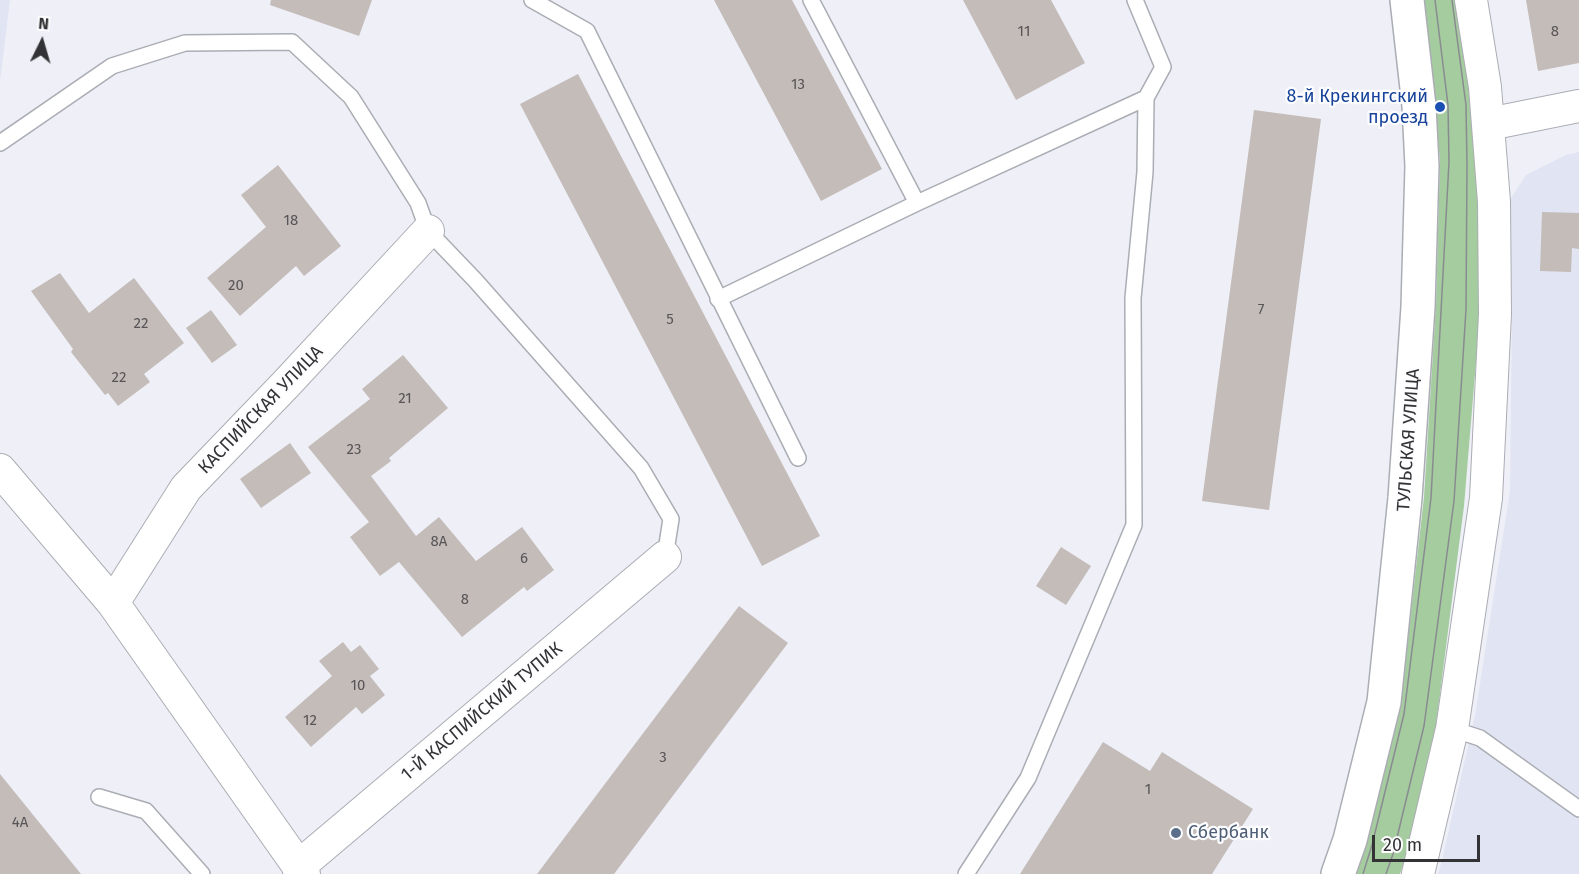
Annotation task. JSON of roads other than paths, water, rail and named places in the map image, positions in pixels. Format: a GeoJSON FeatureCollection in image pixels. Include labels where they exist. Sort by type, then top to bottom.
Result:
{"type":"FeatureCollection","features":[{"type":"Feature","properties":{"kind":"street","name":"ТУЛЬСКАЯ УЛИЦА"},"geometry":{"type":"LineString","coordinates":[[1338,874],[1350,840],[1384,702],[1405,498],[1418,307],[1422,166],[1419,106],[1407,0]]}},
{"type":"Feature","properties":{"kind":"street"},"geometry":{"type":"LineString","coordinates":[[1418,874],[1452,729],[1486,498],[1495,314],[1494,202],[1485,87],[1471,0]]}},
{"type":"Feature","properties":{"kind":"street"},"geometry":{"type":"LineString","coordinates":[[1489,124],[1579,106]]}},
{"type":"Feature","properties":{"kind":"street","name":"КАСПИЙСКАЯ УЛИЦА"},"geometry":{"type":"LineString","coordinates":[[113,603],[186,488],[295,375],[428,231]]}},
{"type":"Feature","properties":{"kind":"street"},"geometry":{"type":"LineString","coordinates":[[0,470],[113,603],[301,871]]}},
{"type":"Feature","properties":{"kind":"street","name":"1-Й КАСПИЙСКИЙ ТУПИК"},"geometry":{"type":"LineString","coordinates":[[301,871],[665,557]]}},
{"type":"Feature","properties":{"kind":"lane"},"geometry":{"type":"LineString","coordinates":[[532,0],[587,31],[798,458]]}},
{"type":"Feature","properties":{"kind":"lane"},"geometry":{"type":"LineString","coordinates":[[811,0],[917,202]]}},
{"type":"Feature","properties":{"kind":"lane"},"geometry":{"type":"LineString","coordinates":[[966,874],[1028,778],[1134,525],[1133,298],[1144,172],[1146,98],[1163,67],[1135,0]]}},
{"type":"Feature","properties":{"kind":"lane"},"geometry":{"type":"LineString","coordinates":[[0,143],[112,66],[185,43],[292,42],[351,97],[418,202],[428,231],[475,280],[641,468],[671,519],[665,557]]}},
{"type":"Feature","properties":{"kind":"lane"},"geometry":{"type":"LineString","coordinates":[[718,298],[917,202],[1146,98]]}},
{"type":"Feature","properties":{"kind":"lane"},"geometry":{"type":"LineString","coordinates":[[1452,729],[1480,738],[1579,809]]}},
{"type":"Feature","properties":{"kind":"lane"},"geometry":{"type":"LineString","coordinates":[[99,797],[146,811],[202,874]]}},
{"type":"Feature","properties":{"kind":"tram line"},"geometry":{"type":"LineString","coordinates":[[1363,874],[1404,714],[1431,498],[1449,162],[1448,105],[1435,0]]}},
{"type":"Feature","properties":{"kind":"tram line"},"geometry":{"type":"LineString","coordinates":[[1386,874],[1393,854],[1424,726],[1454,501],[1466,309],[1467,165],[1466,105],[1452,0]]}},
{"type":"Feature","properties":{"kind":"place","name":"8-й Крекингский проезд"},"geometry":{"type":"Point","coordinates":[1440,107]}},
{"type":"Feature","properties":{"kind":"place","name":"Сбербанк"},"geometry":{"type":"Point","coordinates":[1176,833]}}]}
